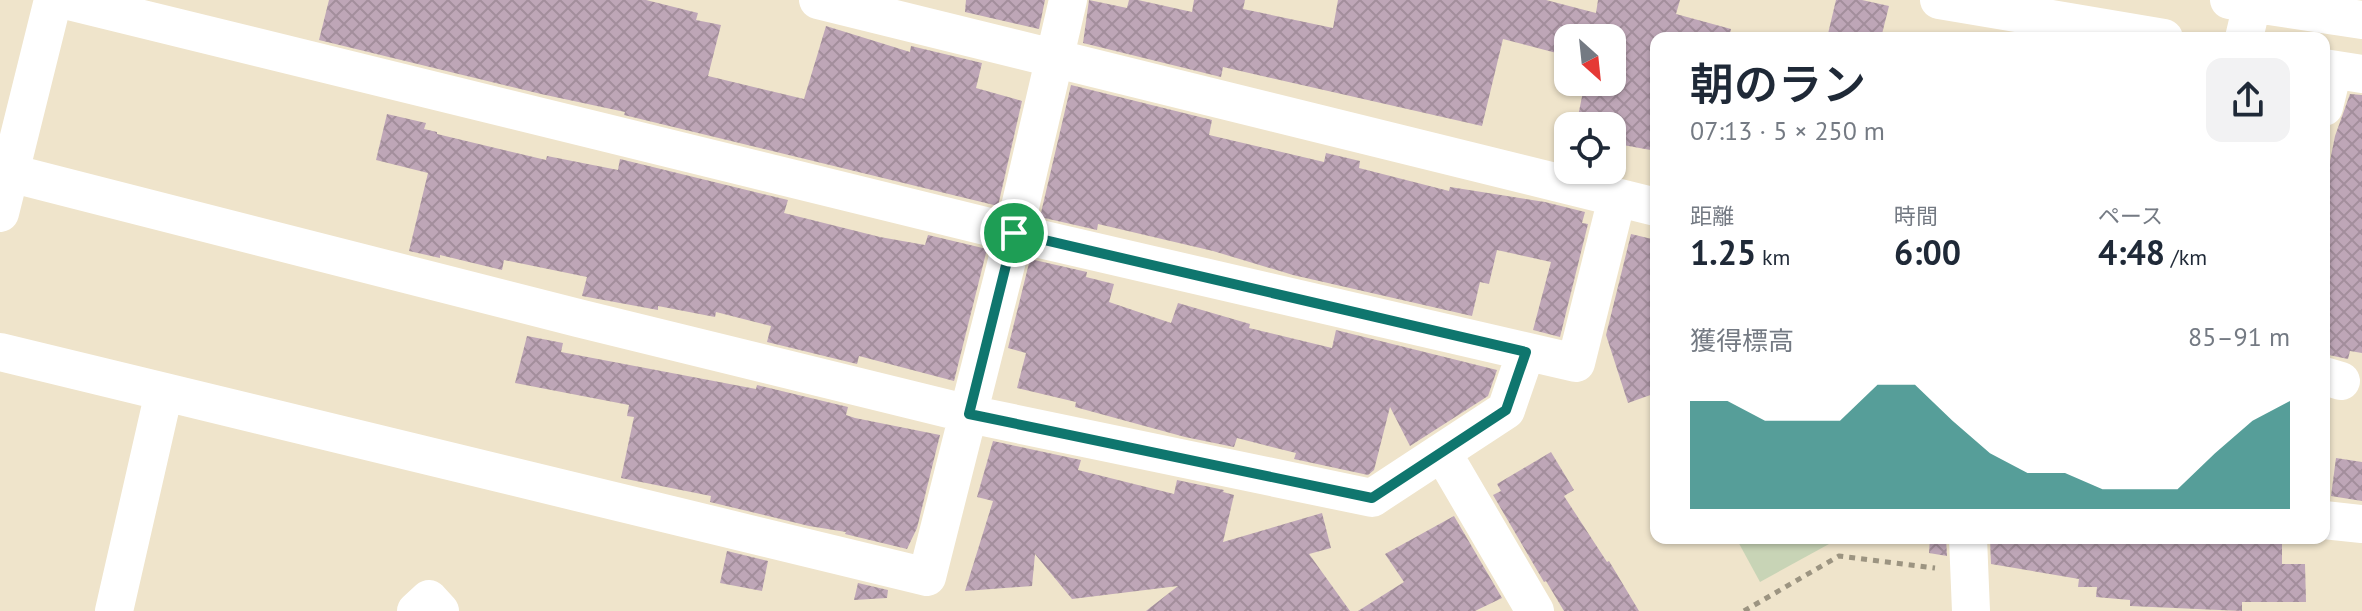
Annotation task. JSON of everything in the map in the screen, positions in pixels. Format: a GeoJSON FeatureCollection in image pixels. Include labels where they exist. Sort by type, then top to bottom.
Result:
{"type":"FeatureCollection","features":[{"type":"Feature","properties":{"kind":"street"},"geometry":{"type":"LineString","coordinates":[[0,213],[53,0]]}},
{"type":"Feature","properties":{"kind":"street"},"geometry":{"type":"LineString","coordinates":[[65,0],[1014,233],[1576,363],[1617,198]]}},
{"type":"Feature","properties":{"kind":"street"},"geometry":{"type":"LineString","coordinates":[[818,0],[1650,206]]}},
{"type":"Feature","properties":{"kind":"street"},"geometry":{"type":"LineString","coordinates":[[0,352],[927,577],[1014,233],[1068,0]]}},
{"type":"Feature","properties":{"kind":"street"},"geometry":{"type":"LineString","coordinates":[[1939,0],[2128,32]]}},
{"type":"Feature","properties":{"kind":"street"},"geometry":{"type":"LineString","coordinates":[[2242,14],[2362,20]]}},
{"type":"Feature","properties":{"kind":"street"},"geometry":{"type":"LineString","coordinates":[[2330,94],[2340,71]]}},
{"type":"Feature","properties":{"kind":"street"},"geometry":{"type":"LineString","coordinates":[[10,173],[969,414],[1372,498],[1506,410],[1526,352]]}},
{"type":"Feature","properties":{"kind":"street"},"geometry":{"type":"LineString","coordinates":[[114,611],[164,392]]}},
{"type":"Feature","properties":{"kind":"street"},"geometry":{"type":"LineString","coordinates":[[1442,452],[1535,611]]}},
{"type":"Feature","properties":{"kind":"street"},"geometry":{"type":"LineString","coordinates":[[2330,521],[2362,524]]}},
{"type":"Feature","properties":{"kind":"street"},"geometry":{"type":"LineString","coordinates":[[416,611],[429,599],[440,611]]}},
{"type":"Feature","properties":{"kind":"path"},"geometry":{"type":"LineString","coordinates":[[1744,611],[1839,556],[1969,575]]}},
{"type":"Feature","properties":{"kind":"green space"},"geometry":{"type":"Polygon","coordinates":[[[1739,544],[1829,544],[1760,582],[1739,544]]]}},
{"type":"Feature","properties":{"kind":"building"},"geometry":{"type":"Polygon","coordinates":[[[329,0],[646,0],[698,13],[696,20],[721,25],[708,76],[804,99],[826,26],[910,52],[911,46],[982,63],[976,88],[1022,101],[998,206],[624,115],[625,112],[319,40],[329,0]]]}},
{"type":"Feature","properties":{"kind":"building"},"geometry":{"type":"Polygon","coordinates":[[[966,0],[1045,0],[1039,29],[965,12],[966,0]]]}},
{"type":"Feature","properties":{"kind":"building"},"geometry":{"type":"Polygon","coordinates":[[[1089,0],[1127,8],[1129,0],[1138,0],[1192,12],[1194,0],[1245,0],[1243,9],[1333,28],[1338,0],[1546,0],[1596,13],[1598,0],[1680,0],[1676,14],[1731,29],[1730,32],[1650,32],[1650,150],[1626,146],[1626,112],[1579,112],[1582,96],[1626,96],[1626,24],[1554,24],[1554,52],[1503,39],[1482,126],[1223,67],[1221,77],[1083,43],[1089,0]]]}},
{"type":"Feature","properties":{"kind":"building"},"geometry":{"type":"Polygon","coordinates":[[[1836,0],[1862,0],[1889,6],[1882,32],[1828,32],[1836,0]]]}},
{"type":"Feature","properties":{"kind":"building"},"geometry":{"type":"Polygon","coordinates":[[[1071,85],[1212,120],[1209,135],[1324,162],[1326,153],[1360,161],[1359,168],[1449,191],[1450,187],[1545,202],[1585,212],[1582,223],[1588,224],[1560,337],[1533,330],[1551,262],[1497,250],[1489,284],[1480,282],[1472,316],[1293,275],[1213,251],[1098,224],[1097,230],[1040,217],[1071,85]]]}},
{"type":"Feature","properties":{"kind":"building"},"geometry":{"type":"Polygon","coordinates":[[[2350,94],[2362,95],[2362,353],[2350,351],[2348,359],[2330,355],[2330,161],[2350,94]]]}},
{"type":"Feature","properties":{"kind":"building"},"geometry":{"type":"Polygon","coordinates":[[[387,114],[426,123],[424,129],[437,134],[546,160],[547,156],[618,170],[620,159],[788,200],[784,213],[880,237],[925,245],[928,235],[987,249],[954,381],[859,356],[857,364],[767,342],[771,326],[716,312],[715,317],[582,296],[587,277],[504,260],[502,270],[409,251],[428,173],[376,160],[387,114]]]}},
{"type":"Feature","properties":{"kind":"building"},"geometry":{"type":"Polygon","coordinates":[[[1631,234],[1650,239],[1650,395],[1628,403],[1606,335],[1631,234]]]}},
{"type":"Feature","properties":{"kind":"building"},"geometry":{"type":"Polygon","coordinates":[[[1030,259],[1087,272],[1086,277],[1114,284],[1109,302],[1171,323],[1178,303],[1250,324],[1249,328],[1332,348],[1336,330],[1497,370],[1488,396],[1410,446],[1390,407],[1374,470],[1368,475],[1294,459],[1296,453],[1237,438],[1234,447],[1185,437],[1075,407],[1076,402],[1017,388],[1026,353],[1008,348],[1030,259]]]}},
{"type":"Feature","properties":{"kind":"building"},"geometry":{"type":"Polygon","coordinates":[[[527,336],[563,343],[561,352],[756,389],[757,385],[848,407],[846,415],[855,418],[940,435],[917,528],[907,549],[710,502],[711,496],[621,478],[634,417],[627,416],[629,405],[515,383],[527,336]]]}},
{"type":"Feature","properties":{"kind":"building"},"geometry":{"type":"Polygon","coordinates":[[[993,441],[1081,460],[1078,470],[1174,494],[1177,480],[1224,490],[1234,495],[1223,542],[1322,513],[1331,548],[1309,554],[1350,611],[1146,611],[1178,586],[1072,599],[1035,554],[1032,586],[965,591],[993,501],[977,497],[993,441]]]}},
{"type":"Feature","properties":{"kind":"building"},"geometry":{"type":"Polygon","coordinates":[[[1551,452],[1574,490],[1564,496],[1639,611],[1564,611],[1493,495],[1501,491],[1497,484],[1551,452]]]}},
{"type":"Feature","properties":{"kind":"building"},"geometry":{"type":"Polygon","coordinates":[[[2336,458],[2362,462],[2362,501],[2331,496],[2336,458]]]}},
{"type":"Feature","properties":{"kind":"building"},"geometry":{"type":"Polygon","coordinates":[[[1454,516],[1502,598],[1475,611],[1358,611],[1404,582],[1385,554],[1454,516]]]}},
{"type":"Feature","properties":{"kind":"building"},"geometry":{"type":"Polygon","coordinates":[[[1930,544],[1946,544],[1947,556],[1929,553],[1930,544]]]}},
{"type":"Feature","properties":{"kind":"building"},"geometry":{"type":"Polygon","coordinates":[[[1990,544],[2282,544],[2282,564],[2305,564],[2306,602],[2242,602],[2242,611],[2130,606],[2130,600],[2096,597],[2097,587],[2078,587],[2079,579],[1991,564],[1990,544]]]}},
{"type":"Feature","properties":{"kind":"building"},"geometry":{"type":"Polygon","coordinates":[[[727,551],[768,561],[762,591],[720,583],[727,551]]]}},
{"type":"Feature","properties":{"kind":"building"},"geometry":{"type":"Polygon","coordinates":[[[858,583],[888,590],[887,598],[854,600],[858,583]]]}},
{"type":"Feature","properties":{"kind":"route"},"geometry":{"type":"LineString","coordinates":[[1014,233],[1526,352],[1506,410],[1372,498],[969,414],[1014,233]]}}]}
